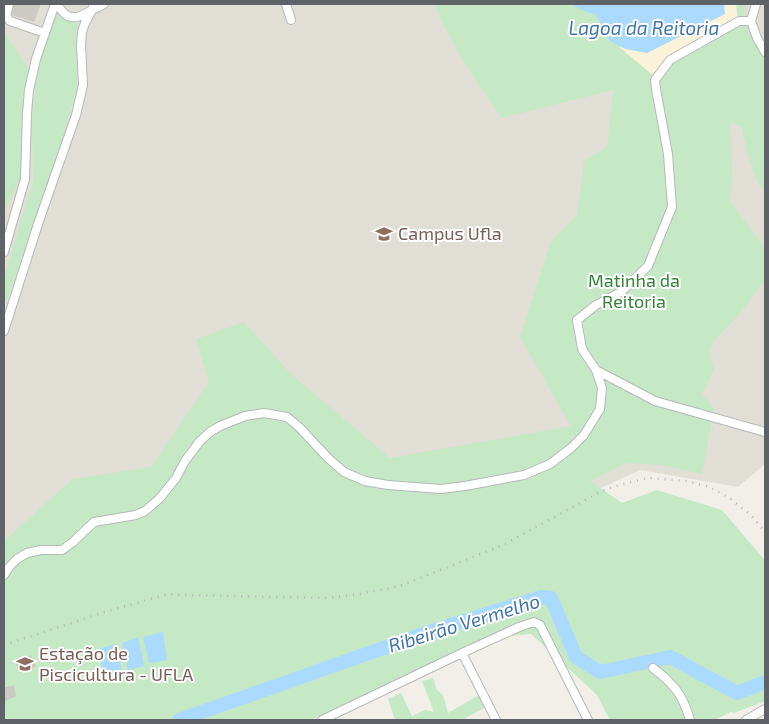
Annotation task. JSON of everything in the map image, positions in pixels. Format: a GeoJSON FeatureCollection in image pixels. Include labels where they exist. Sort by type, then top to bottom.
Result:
{"type":"FeatureCollection","features":[{"type":"Feature","properties":{"kind":"street"},"geometry":{"type":"LineString","coordinates":[[9,4],[6,16],[10,22],[45,33]]}},
{"type":"Feature","properties":{"kind":"street"},"geometry":{"type":"LineString","coordinates":[[4,252],[25,179],[26,113],[29,90],[36,60],[56,4],[64,13],[74,18],[81,17],[93,7],[104,4]]}},
{"type":"Feature","properties":{"kind":"street"},"geometry":{"type":"LineString","coordinates":[[286,4],[291,20]]}},
{"type":"Feature","properties":{"kind":"street"},"geometry":{"type":"LineString","coordinates":[[756,4],[751,21],[757,38],[765,52]]}},
{"type":"Feature","properties":{"kind":"street"},"geometry":{"type":"LineString","coordinates":[[4,331],[38,224],[76,115],[83,85],[82,32],[93,7]]}},
{"type":"Feature","properties":{"kind":"street"},"geometry":{"type":"LineString","coordinates":[[4,575],[17,559],[27,553],[62,550],[94,522],[136,515],[145,511],[160,498],[176,478],[200,441],[220,426],[244,416],[264,413],[287,418],[299,427],[344,472],[365,481],[388,486],[441,489],[465,486],[524,475],[550,464],[584,435],[600,409],[602,388],[596,370],[582,349],[577,320],[596,305],[621,292],[648,266],[672,208],[668,154],[656,80],[670,60],[740,21],[751,21]]}},
{"type":"Feature","properties":{"kind":"street"},"geometry":{"type":"LineString","coordinates":[[596,370],[655,401],[765,432]]}},
{"type":"Feature","properties":{"kind":"street"},"geometry":{"type":"LineString","coordinates":[[322,720],[334,718],[462,653],[534,622],[540,625],[588,720]]}},
{"type":"Feature","properties":{"kind":"street"},"geometry":{"type":"LineString","coordinates":[[462,653],[496,720]]}},
{"type":"Feature","properties":{"kind":"street"},"geometry":{"type":"LineString","coordinates":[[653,668],[676,688],[681,695],[690,720]]}},
{"type":"Feature","properties":{"kind":"street"},"geometry":{"type":"LineString","coordinates":[[746,720],[765,709]]}},
{"type":"Feature","properties":{"kind":"shaded area","name":"Campus Ufla"},"geometry":{"type":"Polygon","coordinates":[[[4,4],[765,4],[765,464],[738,487],[640,470],[399,581],[4,720],[4,4]]]}},
{"type":"Feature","properties":{"kind":"green space","name":"Matinha da Reitoria"},"geometry":{"type":"Polygon","coordinates":[[[434,4],[743,4],[748,30],[765,61],[765,191],[760,186],[753,171],[742,128],[733,123],[730,124],[732,172],[730,202],[759,239],[765,255],[765,279],[742,311],[713,342],[709,355],[714,369],[702,395],[714,408],[702,474],[663,465],[627,463],[590,481],[622,503],[657,490],[722,510],[762,557],[765,561],[765,701],[734,713],[731,712],[714,720],[610,720],[597,695],[531,634],[482,639],[337,710],[310,720],[4,720],[4,541],[73,479],[151,467],[209,382],[196,339],[244,322],[290,373],[390,458],[571,426],[520,337],[551,241],[577,215],[584,161],[607,147],[613,90],[502,118],[456,49],[434,4]]]}},
{"type":"Feature","properties":{"kind":"green space"},"geometry":{"type":"Polygon","coordinates":[[[58,12],[70,21],[79,22],[76,32],[77,86],[51,179],[4,308],[4,278],[33,182],[32,114],[35,89],[29,95],[25,124],[30,136],[31,169],[19,182],[4,213],[4,31],[36,82],[42,56],[58,12]]]}},
{"type":"Feature","properties":{"kind":"green space"},"geometry":{"type":"Polygon","coordinates":[[[433,678],[437,690],[443,695],[448,713],[479,695],[484,708],[462,720],[395,720],[388,699],[401,693],[412,716],[425,710],[434,712],[422,681],[433,678]]]}},
{"type":"Feature","properties":{"kind":"sand"},"geometry":{"type":"Polygon","coordinates":[[[723,4],[736,4],[738,21],[668,60],[655,77],[619,47],[647,53],[723,4]]]}},
{"type":"Feature","properties":{"kind":"water","name":"Lagoa da Reitoria"},"geometry":{"type":"Polygon","coordinates":[[[571,4],[724,4],[725,14],[647,53],[626,49],[610,41],[596,15],[571,4]]]}},
{"type":"Feature","properties":{"kind":"water"},"geometry":{"type":"Polygon","coordinates":[[[163,632],[167,660],[149,663],[143,637],[163,632]]]}},
{"type":"Feature","properties":{"kind":"water"},"geometry":{"type":"Polygon","coordinates":[[[138,637],[144,666],[128,670],[122,643],[138,637]]]}},
{"type":"Feature","properties":{"kind":"water"},"geometry":{"type":"Polygon","coordinates":[[[116,644],[122,672],[104,678],[98,649],[116,644]]]}},
{"type":"Feature","properties":{"kind":"building"},"geometry":{"type":"Polygon","coordinates":[[[14,4],[41,4],[34,22],[12,15],[14,4]]]}},
{"type":"Feature","properties":{"kind":"building"},"geometry":{"type":"Polygon","coordinates":[[[31,655],[36,667],[20,673],[15,661],[31,655]]]}},
{"type":"Feature","properties":{"kind":"building"},"geometry":{"type":"Polygon","coordinates":[[[14,685],[16,696],[4,702],[4,688],[14,685]]]}},
{"type":"Feature","properties":{"kind":"waterway","name":"Ribeirão Vermelho"},"geometry":{"type":"LineString","coordinates":[[179,720],[429,632],[541,597],[551,598],[576,657],[600,672],[670,657],[737,693],[765,682]]}},
{"type":"Feature","properties":{"kind":"railway"},"geometry":{"type":"LineString","coordinates":[[4,645],[108,611],[169,594],[328,598],[400,586],[503,545],[602,491],[647,478],[687,481],[709,487],[728,497],[751,515],[765,532]]}},
{"type":"Feature","properties":{"kind":"place","name":"Campus Ufla"},"geometry":{"type":"Point","coordinates":[384,234]}},
{"type":"Feature","properties":{"kind":"place","name":"Estação de Piscicultura - UFLA"},"geometry":{"type":"Point","coordinates":[25,664]}}]}
